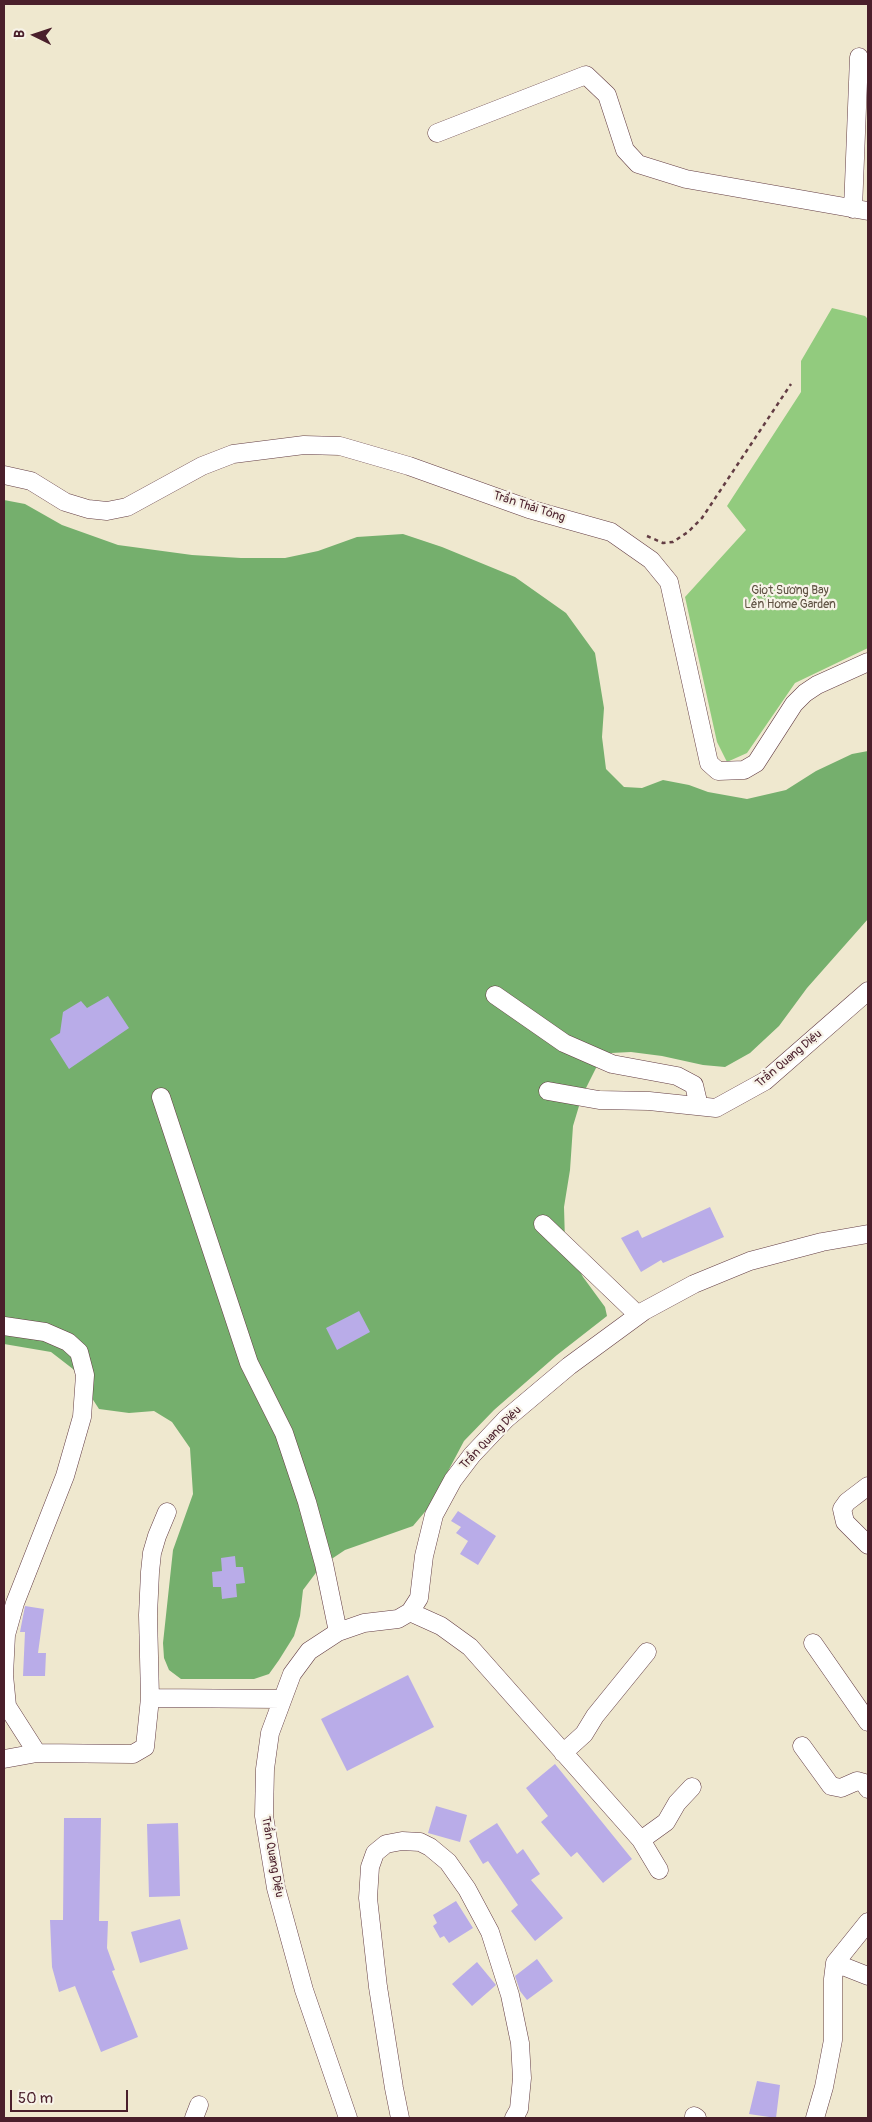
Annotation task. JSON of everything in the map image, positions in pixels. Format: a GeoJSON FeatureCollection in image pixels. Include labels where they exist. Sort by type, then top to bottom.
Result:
{"type":"FeatureCollection","features":[{"type":"Feature","properties":{"kind":"street"},"geometry":{"type":"LineString","coordinates":[[436,133],[586,75],[607,95],[625,150],[638,164],[686,179],[861,210],[858,57]]}},
{"type":"Feature","properties":{"kind":"street","name":"Trần Thái Tông"},"geometry":{"type":"LineString","coordinates":[[4,475],[31,481],[65,502],[88,509],[107,511],[127,507],[202,466],[233,454],[304,446],[340,446],[409,466],[529,509],[611,532],[651,560],[669,582],[709,763],[718,772],[744,770],[756,763],[794,704],[805,693],[868,662]]}},
{"type":"Feature","properties":{"kind":"street","name":"Trần Quang Diệu"},"geometry":{"type":"LineString","coordinates":[[548,1090],[599,1100],[650,1101],[716,1108],[765,1081],[868,991]]}},
{"type":"Feature","properties":{"kind":"street"},"geometry":{"type":"LineString","coordinates":[[495,995],[564,1043],[612,1064],[677,1076],[694,1085],[700,1106]]}},
{"type":"Feature","properties":{"kind":"street"},"geometry":{"type":"LineString","coordinates":[[161,1098],[249,1363],[287,1441],[307,1502],[324,1564],[338,1632]]}},
{"type":"Feature","properties":{"kind":"street"},"geometry":{"type":"LineString","coordinates":[[543,1224],[638,1315]]}},
{"type":"Feature","properties":{"kind":"street"},"geometry":{"type":"LineString","coordinates":[[860,1235],[868,1226]]}},
{"type":"Feature","properties":{"kind":"street","name":"Trần Quang Diệu"},"geometry":{"type":"LineString","coordinates":[[348,2118],[304,1990],[276,1888],[264,1816],[265,1769],[270,1733],[292,1674],[309,1651],[338,1632],[364,1623],[398,1619],[410,1612],[420,1598],[424,1556],[434,1515],[453,1480],[472,1455],[506,1419],[569,1366],[638,1315],[694,1284],[750,1261],[822,1242],[860,1235]]}},
{"type":"Feature","properties":{"kind":"street"},"geometry":{"type":"LineString","coordinates":[[4,1326],[45,1332],[68,1342],[79,1352],[85,1375],[82,1417],[65,1476],[15,1603],[6,1635],[4,1676],[7,1706],[37,1753]]}},
{"type":"Feature","properties":{"kind":"street"},"geometry":{"type":"LineString","coordinates":[[868,1486],[847,1502],[842,1509],[845,1522],[868,1544]]}},
{"type":"Feature","properties":{"kind":"street"},"geometry":{"type":"LineString","coordinates":[[4,1759],[37,1753],[133,1754],[145,1747],[150,1698],[148,1615],[150,1572],[152,1553],[157,1536],[168,1512]]}},
{"type":"Feature","properties":{"kind":"street"},"geometry":{"type":"LineString","coordinates":[[410,1612],[441,1626],[470,1648],[641,1840],[659,1870]]}},
{"type":"Feature","properties":{"kind":"street"},"geometry":{"type":"LineString","coordinates":[[813,1643],[868,1722]]}},
{"type":"Feature","properties":{"kind":"street"},"geometry":{"type":"LineString","coordinates":[[563,1753],[584,1734],[595,1716],[647,1652]]}},
{"type":"Feature","properties":{"kind":"street"},"geometry":{"type":"LineString","coordinates":[[150,1698],[282,1699]]}},
{"type":"Feature","properties":{"kind":"street"},"geometry":{"type":"LineString","coordinates":[[802,1746],[831,1786],[841,1788],[857,1781],[864,1783],[868,1789]]}},
{"type":"Feature","properties":{"kind":"street"},"geometry":{"type":"LineString","coordinates":[[641,1840],[666,1822],[677,1803],[692,1787]]}},
{"type":"Feature","properties":{"kind":"street"},"geometry":{"type":"LineString","coordinates":[[400,2118],[377,1979],[368,1898],[370,1868],[376,1853],[386,1844],[402,1840],[420,1842],[430,1847],[448,1862],[467,1888],[490,1932],[510,1995],[520,2043],[522,2078],[519,2110],[514,2118]]}},
{"type":"Feature","properties":{"kind":"street"},"geometry":{"type":"LineString","coordinates":[[815,2118],[824,2087],[832,2040],[835,1963],[853,1938],[868,1922]]}},
{"type":"Feature","properties":{"kind":"street"},"geometry":{"type":"LineString","coordinates":[[835,1963],[868,1976]]}},
{"type":"Feature","properties":{"kind":"path"},"geometry":{"type":"LineString","coordinates":[[640,535],[649,536],[662,543],[673,542],[688,532],[702,518],[791,384]]}},
{"type":"Feature","properties":{"kind":"green space","name":"Giọt Sương Bay Lên Home Garden"},"geometry":{"type":"Polygon","coordinates":[[[832,308],[865,316],[868,319],[868,648],[795,683],[747,753],[727,762],[717,742],[685,597],[746,530],[727,506],[801,392],[801,361],[832,308]]]}},
{"type":"Feature","properties":{"kind":"green space"},"geometry":{"type":"Polygon","coordinates":[[[4,500],[25,504],[62,525],[118,545],[192,555],[285,558],[318,551],[357,537],[403,534],[442,547],[515,577],[566,613],[595,653],[604,708],[602,737],[606,769],[624,787],[642,788],[663,780],[689,785],[708,792],[747,799],[786,790],[816,771],[852,754],[868,751],[868,919],[807,988],[779,1026],[750,1053],[725,1067],[631,1052],[611,1053],[597,1066],[582,1096],[573,1126],[570,1170],[564,1207],[565,1242],[583,1277],[605,1307],[607,1316],[557,1355],[494,1410],[464,1441],[429,1507],[413,1526],[345,1550],[321,1566],[303,1590],[300,1616],[294,1636],[269,1674],[254,1679],[181,1679],[169,1670],[164,1658],[163,1643],[173,1550],[193,1494],[190,1448],[172,1422],[154,1411],[129,1413],[99,1409],[73,1369],[51,1352],[4,1344],[4,500]]]}},
{"type":"Feature","properties":{"kind":"building"},"geometry":{"type":"Polygon","coordinates":[[[108,996],[129,1028],[69,1069],[50,1039],[60,1033],[63,1012],[81,1001],[87,1008],[108,996]]]}},
{"type":"Feature","properties":{"kind":"building"},"geometry":{"type":"Polygon","coordinates":[[[710,1207],[724,1237],[663,1263],[661,1260],[641,1272],[621,1238],[638,1230],[642,1238],[710,1207]]]}},
{"type":"Feature","properties":{"kind":"building"},"geometry":{"type":"Polygon","coordinates":[[[359,1311],[370,1332],[337,1350],[326,1328],[359,1311]]]}},
{"type":"Feature","properties":{"kind":"building"},"geometry":{"type":"Polygon","coordinates":[[[458,1511],[496,1536],[478,1565],[460,1554],[468,1541],[456,1533],[461,1527],[451,1521],[458,1511]]]}},
{"type":"Feature","properties":{"kind":"building"},"geometry":{"type":"Polygon","coordinates":[[[235,1556],[236,1567],[243,1567],[245,1583],[236,1584],[237,1597],[222,1599],[221,1587],[213,1587],[212,1572],[222,1571],[221,1558],[235,1556]]]}},
{"type":"Feature","properties":{"kind":"building"},"geometry":{"type":"Polygon","coordinates":[[[25,1606],[44,1609],[38,1653],[46,1653],[45,1676],[23,1676],[25,1632],[20,1632],[25,1606]]]}},
{"type":"Feature","properties":{"kind":"building"},"geometry":{"type":"Polygon","coordinates":[[[408,1675],[434,1727],[347,1771],[321,1719],[408,1675]]]}},
{"type":"Feature","properties":{"kind":"building"},"geometry":{"type":"Polygon","coordinates":[[[555,1764],[632,1859],[603,1883],[577,1852],[571,1857],[541,1822],[548,1816],[526,1788],[555,1764]]]}},
{"type":"Feature","properties":{"kind":"building"},"geometry":{"type":"Polygon","coordinates":[[[436,1806],[467,1815],[460,1842],[428,1833],[436,1806]]]}},
{"type":"Feature","properties":{"kind":"building"},"geometry":{"type":"Polygon","coordinates":[[[64,1818],[101,1818],[99,1921],[108,1921],[107,1948],[115,1970],[112,1971],[138,2037],[101,2052],[75,1986],[59,1992],[52,1967],[50,1920],[63,1920],[64,1818]]]}},
{"type":"Feature","properties":{"kind":"building"},"geometry":{"type":"Polygon","coordinates":[[[178,1823],[180,1896],[149,1897],[147,1824],[178,1823]]]}},
{"type":"Feature","properties":{"kind":"building"},"geometry":{"type":"Polygon","coordinates":[[[497,1823],[517,1854],[523,1849],[540,1874],[531,1880],[563,1918],[535,1941],[511,1911],[518,1905],[488,1861],[483,1864],[469,1841],[497,1823]]]}},
{"type":"Feature","properties":{"kind":"building"},"geometry":{"type":"Polygon","coordinates":[[[456,1901],[473,1928],[449,1943],[444,1936],[440,1938],[433,1926],[437,1923],[433,1915],[456,1901]]]}},
{"type":"Feature","properties":{"kind":"building"},"geometry":{"type":"Polygon","coordinates":[[[180,1919],[188,1949],[140,1963],[131,1932],[180,1919]]]}},
{"type":"Feature","properties":{"kind":"building"},"geometry":{"type":"Polygon","coordinates":[[[537,1959],[553,1981],[527,2000],[520,1991],[515,1976],[537,1959]]]}},
{"type":"Feature","properties":{"kind":"building"},"geometry":{"type":"Polygon","coordinates":[[[477,1962],[496,1985],[472,2006],[452,1984],[477,1962]]]}},
{"type":"Feature","properties":{"kind":"building"},"geometry":{"type":"Polygon","coordinates":[[[757,2081],[780,2085],[776,2118],[749,2114],[757,2081]]]}}]}
